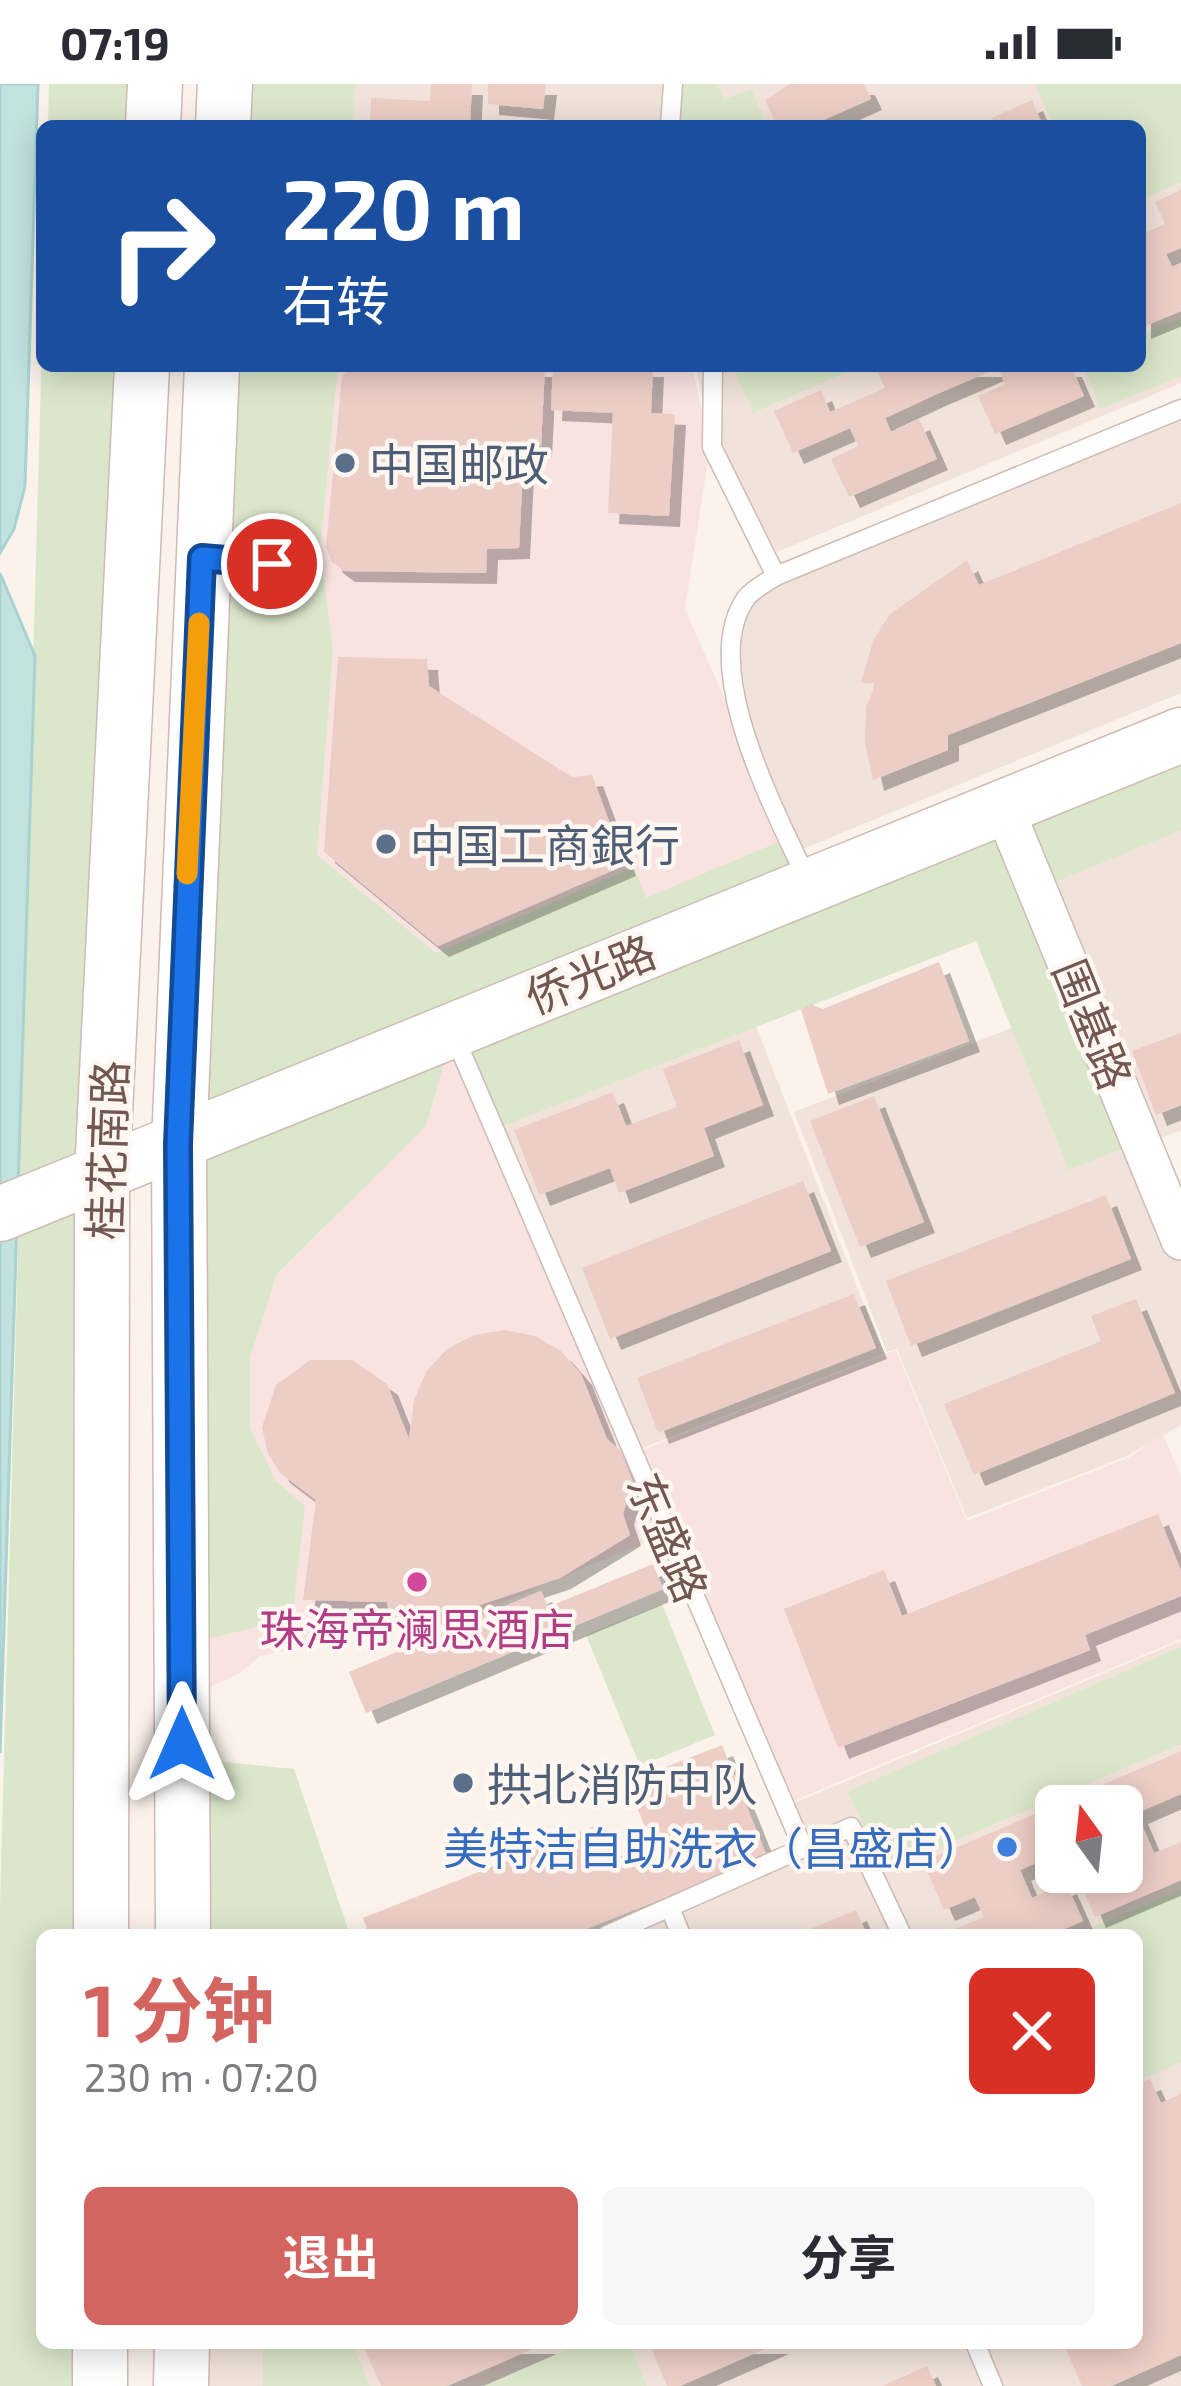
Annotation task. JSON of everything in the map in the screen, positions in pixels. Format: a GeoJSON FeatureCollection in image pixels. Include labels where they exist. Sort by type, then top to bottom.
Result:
{"type":"FeatureCollection","features":[{"type":"Feature","properties":{"kind":"main road"},"geometry":{"type":"LineString","coordinates":[[153,120],[155,84]]}},
{"type":"Feature","properties":{"kind":"main road"},"geometry":{"type":"LineString","coordinates":[[223,120],[225,84]]}},
{"type":"Feature","properties":{"kind":"main road","name":"桂花南路"},"geometry":{"type":"LineString","coordinates":[[100,1929],[102,1174],[142,372]]}},
{"type":"Feature","properties":{"kind":"main road","name":"桂花南路"},"geometry":{"type":"LineString","coordinates":[[183,1929],[178,1144],[212,372]]}},
{"type":"Feature","properties":{"kind":"main road","name":"侨光路"},"geometry":{"type":"LineString","coordinates":[[4,1213],[1181,734]]}},
{"type":"Feature","properties":{"kind":"main road"},"geometry":{"type":"LineString","coordinates":[[100,2349],[100,2386]]}},
{"type":"Feature","properties":{"kind":"main road"},"geometry":{"type":"LineString","coordinates":[[181,2386],[182,2349]]}},
{"type":"Feature","properties":{"kind":"street","name":"围基路"},"geometry":{"type":"LineString","coordinates":[[1004,808],[1181,1240]]}},
{"type":"Feature","properties":{"kind":"lane"},"geometry":{"type":"LineString","coordinates":[[671,120],[674,84]]}},
{"type":"Feature","properties":{"kind":"lane"},"geometry":{"type":"LineString","coordinates":[[713,372],[712,447],[776,576]]}},
{"type":"Feature","properties":{"kind":"lane"},"geometry":{"type":"LineString","coordinates":[[809,887],[754,760],[734,686],[731,636],[747,597],[776,576],[1181,409]]}},
{"type":"Feature","properties":{"kind":"lane"},"geometry":{"type":"LineString","coordinates":[[202,558],[299,567]]}},
{"type":"Feature","properties":{"kind":"lane","name":"东盛路"},"geometry":{"type":"LineString","coordinates":[[451,1028],[803,1848]]}},
{"type":"Feature","properties":{"kind":"lane"},"geometry":{"type":"LineString","coordinates":[[622,1929],[851,1827],[899,1929]]}},
{"type":"Feature","properties":{"kind":"lane"},"geometry":{"type":"LineString","coordinates":[[670,1908],[679,1929]]}},
{"type":"Feature","properties":{"kind":"lane"},"geometry":{"type":"LineString","coordinates":[[978,2349],[993,2386]]}},
{"type":"Feature","properties":{"kind":"shaded area"},"geometry":{"type":"Polygon","coordinates":[[[227,84],[672,84],[669,120],[225,120],[227,84]]]}},
{"type":"Feature","properties":{"kind":"shaded area"},"geometry":{"type":"Polygon","coordinates":[[[676,84],[1181,84],[1181,383],[777,552],[715,447],[696,372],[1146,372],[1146,120],[673,120],[676,84]]]}},
{"type":"Feature","properties":{"kind":"shaded area"},"geometry":{"type":"Polygon","coordinates":[[[214,372],[693,372],[710,447],[685,609],[807,886],[452,1031],[667,1533],[506,1601],[260,1656],[240,1673],[182,1700],[214,372]]]}},
{"type":"Feature","properties":{"kind":"shaded area"},"geometry":{"type":"Polygon","coordinates":[[[1181,419],[1181,693],[798,851],[755,760],[733,637],[748,605],[780,582],[1181,419]]]}},
{"type":"Feature","properties":{"kind":"shaded area"},"geometry":{"type":"Polygon","coordinates":[[[1181,736],[1181,1130],[1144,1145],[1006,809],[1181,736]]]}},
{"type":"Feature","properties":{"kind":"shaded area"},"geometry":{"type":"Polygon","coordinates":[[[717,925],[883,1354],[635,1451],[454,1031],[717,925]]]}},
{"type":"Feature","properties":{"kind":"shaded area"},"geometry":{"type":"Polygon","coordinates":[[[1084,1000],[1181,1243],[1181,1425],[1127,1456],[967,1518],[897,1349],[887,1352],[794,1112],[1084,1000]]]}},
{"type":"Feature","properties":{"kind":"shaded area"},"geometry":{"type":"Polygon","coordinates":[[[896,1350],[967,1521],[1128,1458],[1163,1434],[1181,1477],[1181,1639],[786,1804],[635,1453],[896,1350]]]}},
{"type":"Feature","properties":{"kind":"shaded area"},"geometry":{"type":"Polygon","coordinates":[[[1181,1641],[1181,2386],[183,2386],[183,2349],[1143,2349],[1143,1929],[625,1929],[805,1850],[787,1806],[1181,1641]]]}},
{"type":"Feature","properties":{"kind":"green space"},"geometry":{"type":"Polygon","coordinates":[[[49,84],[152,84],[150,120],[48,120],[49,84]]]}},
{"type":"Feature","properties":{"kind":"green space"},"geometry":{"type":"Polygon","coordinates":[[[234,84],[355,84],[353,120],[232,120],[234,84]]]}},
{"type":"Feature","properties":{"kind":"green space"},"geometry":{"type":"Polygon","coordinates":[[[683,84],[717,84],[724,100],[751,89],[764,120],[680,120],[683,84]]]}},
{"type":"Feature","properties":{"kind":"green space"},"geometry":{"type":"Polygon","coordinates":[[[1035,84],[1181,84],[1181,182],[1146,197],[1146,120],[1051,120],[1035,84]]]}},
{"type":"Feature","properties":{"kind":"green space"},"geometry":{"type":"Polygon","coordinates":[[[1181,318],[1181,376],[1101,409],[1086,372],[1146,372],[1146,333],[1181,318]]]}},
{"type":"Feature","properties":{"kind":"green space"},"geometry":{"type":"Polygon","coordinates":[[[41,372],[138,372],[98,1172],[18,1204],[41,372]]]}},
{"type":"Feature","properties":{"kind":"green space"},"geometry":{"type":"Polygon","coordinates":[[[220,372],[337,372],[320,550],[333,650],[317,855],[436,953],[634,867],[646,898],[783,840],[801,884],[185,1133],[220,372]]]}},
{"type":"Feature","properties":{"kind":"green space"},"geometry":{"type":"Polygon","coordinates":[[[736,372],[847,372],[753,413],[736,372]]]}},
{"type":"Feature","properties":{"kind":"green space"},"geometry":{"type":"Polygon","coordinates":[[[1181,745],[1181,830],[1048,885],[1018,813],[1181,745]]]}},
{"type":"Feature","properties":{"kind":"green space"},"geometry":{"type":"Polygon","coordinates":[[[998,822],[1131,1145],[1069,1170],[976,941],[503,1126],[462,1032],[998,822]]]}},
{"type":"Feature","properties":{"kind":"green space"},"geometry":{"type":"Polygon","coordinates":[[[451,1039],[426,1126],[277,1274],[250,1357],[250,1428],[276,1481],[305,1506],[292,1619],[193,1642],[187,1150],[451,1039]]]}},
{"type":"Feature","properties":{"kind":"green space"},"geometry":{"type":"Polygon","coordinates":[[[96,1183],[95,1929],[36,1929],[36,2349],[94,2349],[94,2386],[0,2386],[0,1906],[19,1214],[96,1183]]]}},
{"type":"Feature","properties":{"kind":"green space"},"geometry":{"type":"Polygon","coordinates":[[[662,1604],[715,1735],[640,1766],[586,1635],[662,1604]]]}},
{"type":"Feature","properties":{"kind":"green space"},"geometry":{"type":"Polygon","coordinates":[[[1181,1647],[1181,1744],[1085,1785],[1035,1785],[1035,1807],[887,1870],[847,1792],[1181,1647]]]}},
{"type":"Feature","properties":{"kind":"green space"},"geometry":{"type":"Polygon","coordinates":[[[195,1759],[294,1769],[348,1929],[194,1929],[195,1759]]]}},
{"type":"Feature","properties":{"kind":"green space"},"geometry":{"type":"Polygon","coordinates":[[[1181,1889],[1181,2062],[1143,2078],[1143,1929],[1088,1929],[1181,1889]]]}},
{"type":"Feature","properties":{"kind":"green space"},"geometry":{"type":"Polygon","coordinates":[[[263,2349],[354,2349],[370,2386],[263,2386],[263,2349]]]}},
{"type":"Feature","properties":{"kind":"green space"},"geometry":{"type":"Polygon","coordinates":[[[569,2349],[632,2349],[647,2386],[483,2386],[569,2349]]]}},
{"type":"Feature","properties":{"kind":"water"},"geometry":{"type":"Polygon","coordinates":[[[0,84],[38,84],[25,486],[14,529],[0,553],[0,84]]]}},
{"type":"Feature","properties":{"kind":"water"},"geometry":{"type":"Polygon","coordinates":[[[0,573],[35,656],[0,1753],[0,573]]]}},
{"type":"Feature","properties":{"kind":"building"},"geometry":{"type":"Polygon","coordinates":[[[431,84],[472,84],[470,120],[370,120],[371,98],[430,101],[431,84]]]}},
{"type":"Feature","properties":{"kind":"building"},"geometry":{"type":"Polygon","coordinates":[[[488,84],[546,84],[543,109],[488,104],[488,84]]]}},
{"type":"Feature","properties":{"kind":"building"},"geometry":{"type":"Polygon","coordinates":[[[790,84],[864,84],[871,99],[824,120],[774,120],[765,100],[790,84]]]}},
{"type":"Feature","properties":{"kind":"building"},"geometry":{"type":"Polygon","coordinates":[[[1032,100],[1040,120],[993,120],[1032,100]]]}},
{"type":"Feature","properties":{"kind":"building"},"geometry":{"type":"Polygon","coordinates":[[[1181,190],[1181,248],[1166,254],[1172,267],[1181,263],[1181,311],[1146,326],[1146,232],[1165,224],[1155,202],[1181,190]]]}},
{"type":"Feature","properties":{"kind":"building"},"geometry":{"type":"Polygon","coordinates":[[[347,372],[545,372],[541,446],[524,445],[519,548],[487,549],[486,573],[344,571],[332,562],[326,547],[342,376],[347,372]]]}},
{"type":"Feature","properties":{"kind":"building"},"geometry":{"type":"Polygon","coordinates":[[[553,372],[653,372],[651,413],[675,414],[669,516],[608,513],[613,413],[551,410],[553,372]]]}},
{"type":"Feature","properties":{"kind":"building"},"geometry":{"type":"Polygon","coordinates":[[[878,372],[989,372],[885,418],[891,432],[919,419],[937,459],[849,497],[831,459],[858,446],[850,428],[793,453],[774,411],[821,390],[830,412],[885,388],[878,372]]]}},
{"type":"Feature","properties":{"kind":"building"},"geometry":{"type":"Polygon","coordinates":[[[1000,372],[1074,372],[1084,396],[995,434],[978,396],[1005,384],[1000,372]]]}},
{"type":"Feature","properties":{"kind":"building"},"geometry":{"type":"Polygon","coordinates":[[[1181,503],[1181,643],[948,735],[948,750],[873,780],[865,743],[866,707],[876,683],[861,683],[873,641],[890,614],[967,560],[979,585],[1181,503]]]}},
{"type":"Feature","properties":{"kind":"building"},"geometry":{"type":"Polygon","coordinates":[[[338,657],[427,659],[429,686],[572,777],[592,775],[625,865],[438,946],[324,852],[338,657]]]}},
{"type":"Feature","properties":{"kind":"building"},"geometry":{"type":"Polygon","coordinates":[[[939,962],[969,1041],[828,1094],[801,1010],[810,1004],[823,1009],[939,962]]]}},
{"type":"Feature","properties":{"kind":"building"},"geometry":{"type":"Polygon","coordinates":[[[1181,1033],[1181,1105],[1156,1115],[1132,1051],[1181,1033]]]}},
{"type":"Feature","properties":{"kind":"building"},"geometry":{"type":"Polygon","coordinates":[[[739,1040],[763,1105],[704,1128],[714,1156],[619,1193],[610,1168],[539,1195],[514,1130],[613,1092],[626,1126],[677,1107],[663,1069],[739,1040]]]}},
{"type":"Feature","properties":{"kind":"building"},"geometry":{"type":"Polygon","coordinates":[[[874,1096],[924,1222],[860,1247],[810,1121],[874,1096]]]}},
{"type":"Feature","properties":{"kind":"building"},"geometry":{"type":"Polygon","coordinates":[[[803,1181],[831,1251],[610,1339],[582,1268],[803,1181]]]}},
{"type":"Feature","properties":{"kind":"building"},"geometry":{"type":"Polygon","coordinates":[[[1106,1195],[1131,1259],[911,1346],[886,1281],[1106,1195]]]}},
{"type":"Feature","properties":{"kind":"building"},"geometry":{"type":"Polygon","coordinates":[[[854,1294],[876,1348],[658,1433],[637,1378],[854,1294]]]}},
{"type":"Feature","properties":{"kind":"building"},"geometry":{"type":"Polygon","coordinates":[[[1136,1299],[1175,1393],[974,1475],[944,1404],[1101,1341],[1091,1316],[1136,1299]]]}},
{"type":"Feature","properties":{"kind":"building"},"geometry":{"type":"Polygon","coordinates":[[[505,1330],[535,1336],[561,1351],[581,1374],[607,1439],[621,1451],[633,1482],[623,1514],[630,1535],[560,1578],[465,1610],[390,1618],[387,1602],[303,1600],[316,1500],[279,1472],[267,1451],[262,1427],[276,1385],[310,1360],[352,1360],[387,1384],[409,1439],[414,1400],[426,1372],[447,1349],[474,1335],[505,1330]]]}},
{"type":"Feature","properties":{"kind":"building"},"geometry":{"type":"Polygon","coordinates":[[[1158,1514],[1181,1571],[1181,1596],[1085,1635],[1090,1650],[838,1748],[784,1609],[884,1570],[902,1616],[1158,1514]]]}},
{"type":"Feature","properties":{"kind":"building"},"geometry":{"type":"Polygon","coordinates":[[[653,1564],[663,1589],[366,1713],[349,1672],[541,1591],[548,1607],[653,1564]]]}},
{"type":"Feature","properties":{"kind":"building"},"geometry":{"type":"Polygon","coordinates":[[[722,1745],[767,1857],[586,1929],[367,1929],[363,1918],[602,1823],[618,1864],[654,1850],[627,1782],[722,1745]]]}},
{"type":"Feature","properties":{"kind":"building","name":"美特洁自助洗衣（昌盛店）"},"geometry":{"type":"Polygon","coordinates":[[[1181,1751],[1181,1794],[1143,1810],[1143,1785],[1102,1785],[1181,1751]]]}},
{"type":"Feature","properties":{"kind":"building","name":"美特洁自助洗衣（昌盛店）"},"geometry":{"type":"Polygon","coordinates":[[[1035,1814],[1035,1863],[1020,1870],[1032,1898],[1070,1893],[1083,1921],[1064,1929],[955,1929],[984,1917],[975,1897],[944,1910],[923,1862],[1035,1814]]]}},
{"type":"Feature","properties":{"kind":"building","name":"美特洁自助洗衣（昌盛店）"},"geometry":{"type":"Polygon","coordinates":[[[1143,1827],[1154,1853],[1181,1842],[1181,1880],[1095,1917],[1085,1893],[1143,1893],[1143,1827]]]}},
{"type":"Feature","properties":{"kind":"building"},"geometry":{"type":"Polygon","coordinates":[[[856,1910],[864,1929],[810,1929],[856,1910]]]}},
{"type":"Feature","properties":{"kind":"building"},"geometry":{"type":"Polygon","coordinates":[[[1150,2079],[1161,2103],[1181,2094],[1181,2355],[1111,2386],[1082,2386],[1066,2349],[1143,2349],[1143,2082],[1150,2079]]]}},
{"type":"Feature","properties":{"kind":"building"},"geometry":{"type":"Polygon","coordinates":[[[365,2349],[532,2349],[447,2386],[381,2386],[365,2349]]]}},
{"type":"Feature","properties":{"kind":"building"},"geometry":{"type":"Polygon","coordinates":[[[652,2349],[764,2349],[680,2386],[667,2386],[652,2349]]]}},
{"type":"Feature","properties":{"kind":"building"},"geometry":{"type":"Polygon","coordinates":[[[927,2366],[936,2386],[882,2386],[927,2366]]]}},
{"type":"Feature","properties":{"kind":"slow traffic"},"geometry":{"type":"LineString","coordinates":[[187,874],[199,623]]}},
{"type":"Feature","properties":{"kind":"place","name":"中国邮政"},"geometry":{"type":"Point","coordinates":[345,463]}},
{"type":"Feature","properties":{"kind":"place","name":"中国工商銀行"},"geometry":{"type":"Point","coordinates":[386,844]}},
{"type":"Feature","properties":{"kind":"place","name":"珠海帝澜思酒店"},"geometry":{"type":"Point","coordinates":[417,1582]}},
{"type":"Feature","properties":{"kind":"place","name":"拱北消防中队"},"geometry":{"type":"Point","coordinates":[463,1783]}},
{"type":"Feature","properties":{"kind":"place","name":"美特洁自助洗衣（昌盛店）"},"geometry":{"type":"Point","coordinates":[1007,1847]}},
{"type":"Feature","properties":{"kind":"route"},"geometry":{"type":"LineString","coordinates":[[182,1744],[178,1144],[202,558],[272,564]]}}]}
